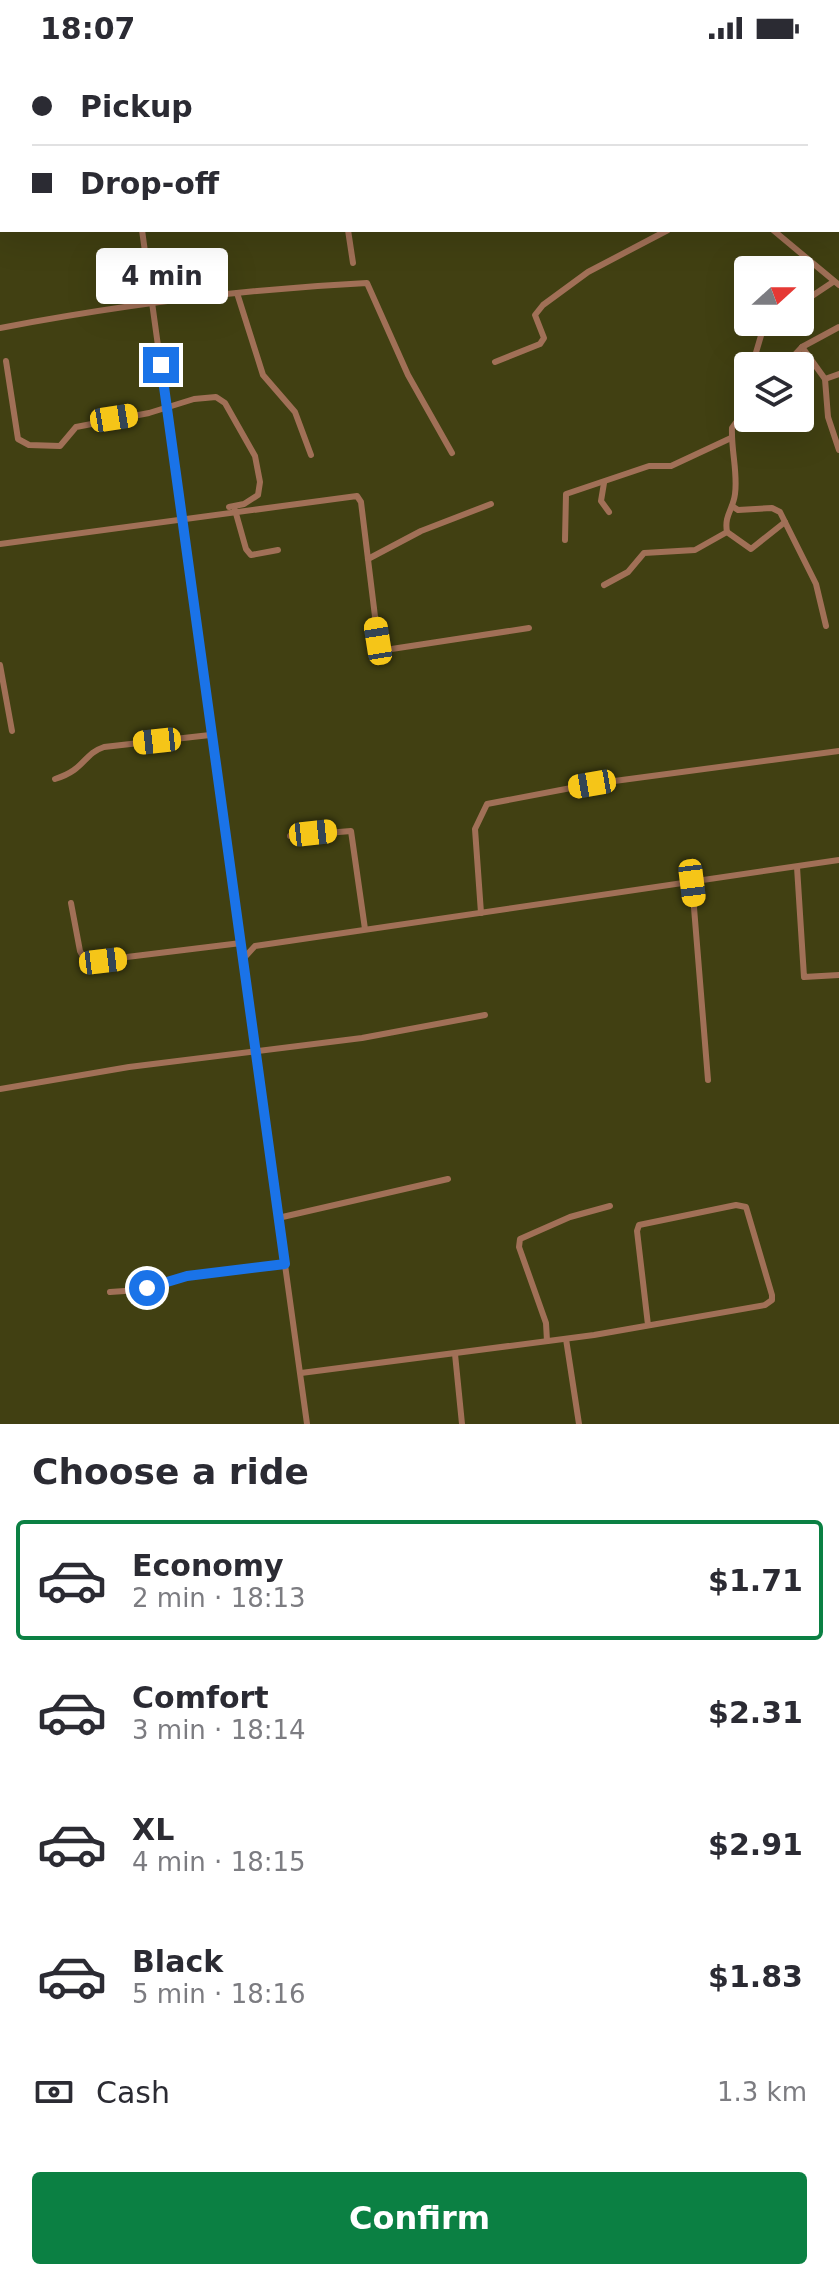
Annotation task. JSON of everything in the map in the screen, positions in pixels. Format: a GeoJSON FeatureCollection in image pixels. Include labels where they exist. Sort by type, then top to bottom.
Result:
{"type":"FeatureCollection","features":[{"type":"Feature","properties":{"kind":"street"},"geometry":{"type":"LineString","coordinates":[[142,232],[307,1424]]}},
{"type":"Feature","properties":{"kind":"street"},"geometry":{"type":"LineString","coordinates":[[348,232],[353,263]]}},
{"type":"Feature","properties":{"kind":"street"},"geometry":{"type":"LineString","coordinates":[[495,362],[540,344],[544,338],[535,315],[543,305],[588,272],[664,232]]}},
{"type":"Feature","properties":{"kind":"street"},"geometry":{"type":"LineString","coordinates":[[775,232],[836,284],[814,296]]}},
{"type":"Feature","properties":{"kind":"street"},"geometry":{"type":"LineString","coordinates":[[0,328],[237,293],[333,282],[367,283],[408,375],[452,453]]}},
{"type":"Feature","properties":{"kind":"street"},"geometry":{"type":"LineString","coordinates":[[237,293],[263,375],[295,412],[311,455]]}},
{"type":"Feature","properties":{"kind":"street"},"geometry":{"type":"LineString","coordinates":[[797,352],[839,327]]}},
{"type":"Feature","properties":{"kind":"street"},"geometry":{"type":"LineString","coordinates":[[802,347],[825,379],[828,417],[839,450]]}},
{"type":"Feature","properties":{"kind":"street"},"geometry":{"type":"LineString","coordinates":[[6,361],[16,431],[23,444],[60,446],[76,427],[167,408],[194,399],[216,397],[225,403],[248,441],[260,482],[258,495],[244,504],[180,518]]}},
{"type":"Feature","properties":{"kind":"street"},"geometry":{"type":"LineString","coordinates":[[825,379],[839,374]]}},
{"type":"Feature","properties":{"kind":"street"},"geometry":{"type":"LineString","coordinates":[[727,532],[726,515],[732,506],[736,486],[731,438],[734,428]]}},
{"type":"Feature","properties":{"kind":"street"},"geometry":{"type":"LineString","coordinates":[[565,540],[566,494],[649,466],[671,466],[731,438]]}},
{"type":"Feature","properties":{"kind":"street"},"geometry":{"type":"LineString","coordinates":[[604,483],[601,501],[609,512]]}},
{"type":"Feature","properties":{"kind":"street"},"geometry":{"type":"LineString","coordinates":[[0,544],[357,496],[361,502],[378,641],[385,650],[529,628]]}},
{"type":"Feature","properties":{"kind":"street"},"geometry":{"type":"LineString","coordinates":[[368,559],[421,531],[491,504]]}},
{"type":"Feature","properties":{"kind":"street"},"geometry":{"type":"LineString","coordinates":[[732,506],[748,511],[777,509],[816,584],[826,626]]}},
{"type":"Feature","properties":{"kind":"street"},"geometry":{"type":"LineString","coordinates":[[235,510],[242,540],[251,555],[278,550]]}},
{"type":"Feature","properties":{"kind":"street"},"geometry":{"type":"LineString","coordinates":[[727,532],[751,549],[785,522]]}},
{"type":"Feature","properties":{"kind":"street"},"geometry":{"type":"LineString","coordinates":[[604,585],[628,572],[644,553],[695,550],[727,532]]}},
{"type":"Feature","properties":{"kind":"street"},"geometry":{"type":"LineString","coordinates":[[0,665],[12,731]]}},
{"type":"Feature","properties":{"kind":"street"},"geometry":{"type":"LineString","coordinates":[[55,779],[77,772],[95,750],[104,747],[210,735]]}},
{"type":"Feature","properties":{"kind":"street"},"geometry":{"type":"LineString","coordinates":[[481,913],[475,829],[487,804],[607,782],[839,751]]}},
{"type":"Feature","properties":{"kind":"street"},"geometry":{"type":"LineString","coordinates":[[290,836],[351,831],[365,929]]}},
{"type":"Feature","properties":{"kind":"street"},"geometry":{"type":"LineString","coordinates":[[71,903],[80,951],[86,962],[241,941],[255,946],[839,860]]}},
{"type":"Feature","properties":{"kind":"street"},"geometry":{"type":"LineString","coordinates":[[797,867],[804,977],[839,975]]}},
{"type":"Feature","properties":{"kind":"street"},"geometry":{"type":"LineString","coordinates":[[692,883],[708,1080]]}},
{"type":"Feature","properties":{"kind":"street"},"geometry":{"type":"LineString","coordinates":[[244,958],[255,946]]}},
{"type":"Feature","properties":{"kind":"street"},"geometry":{"type":"LineString","coordinates":[[0,1089],[129,1067],[362,1038],[485,1015]]}},
{"type":"Feature","properties":{"kind":"street"},"geometry":{"type":"LineString","coordinates":[[278,1218],[448,1179]]}},
{"type":"Feature","properties":{"kind":"street"},"geometry":{"type":"LineString","coordinates":[[301,1373],[566,1339],[648,1325],[765,1305],[772,1300],[746,1207],[736,1205],[639,1225],[637,1231],[648,1325]]}},
{"type":"Feature","properties":{"kind":"street"},"geometry":{"type":"LineString","coordinates":[[547,1341],[546,1323],[519,1247],[520,1239],[570,1217],[610,1206]]}},
{"type":"Feature","properties":{"kind":"street"},"geometry":{"type":"LineString","coordinates":[[110,1292],[139,1290],[187,1276],[285,1264]]}},
{"type":"Feature","properties":{"kind":"street"},"geometry":{"type":"LineString","coordinates":[[566,1339],[579,1424]]}},
{"type":"Feature","properties":{"kind":"street"},"geometry":{"type":"LineString","coordinates":[[455,1354],[462,1424]]}},
{"type":"Feature","properties":{"kind":"route"},"geometry":{"type":"LineString","coordinates":[[147,1288],[187,1276],[285,1264],[161,365]]}}]}
